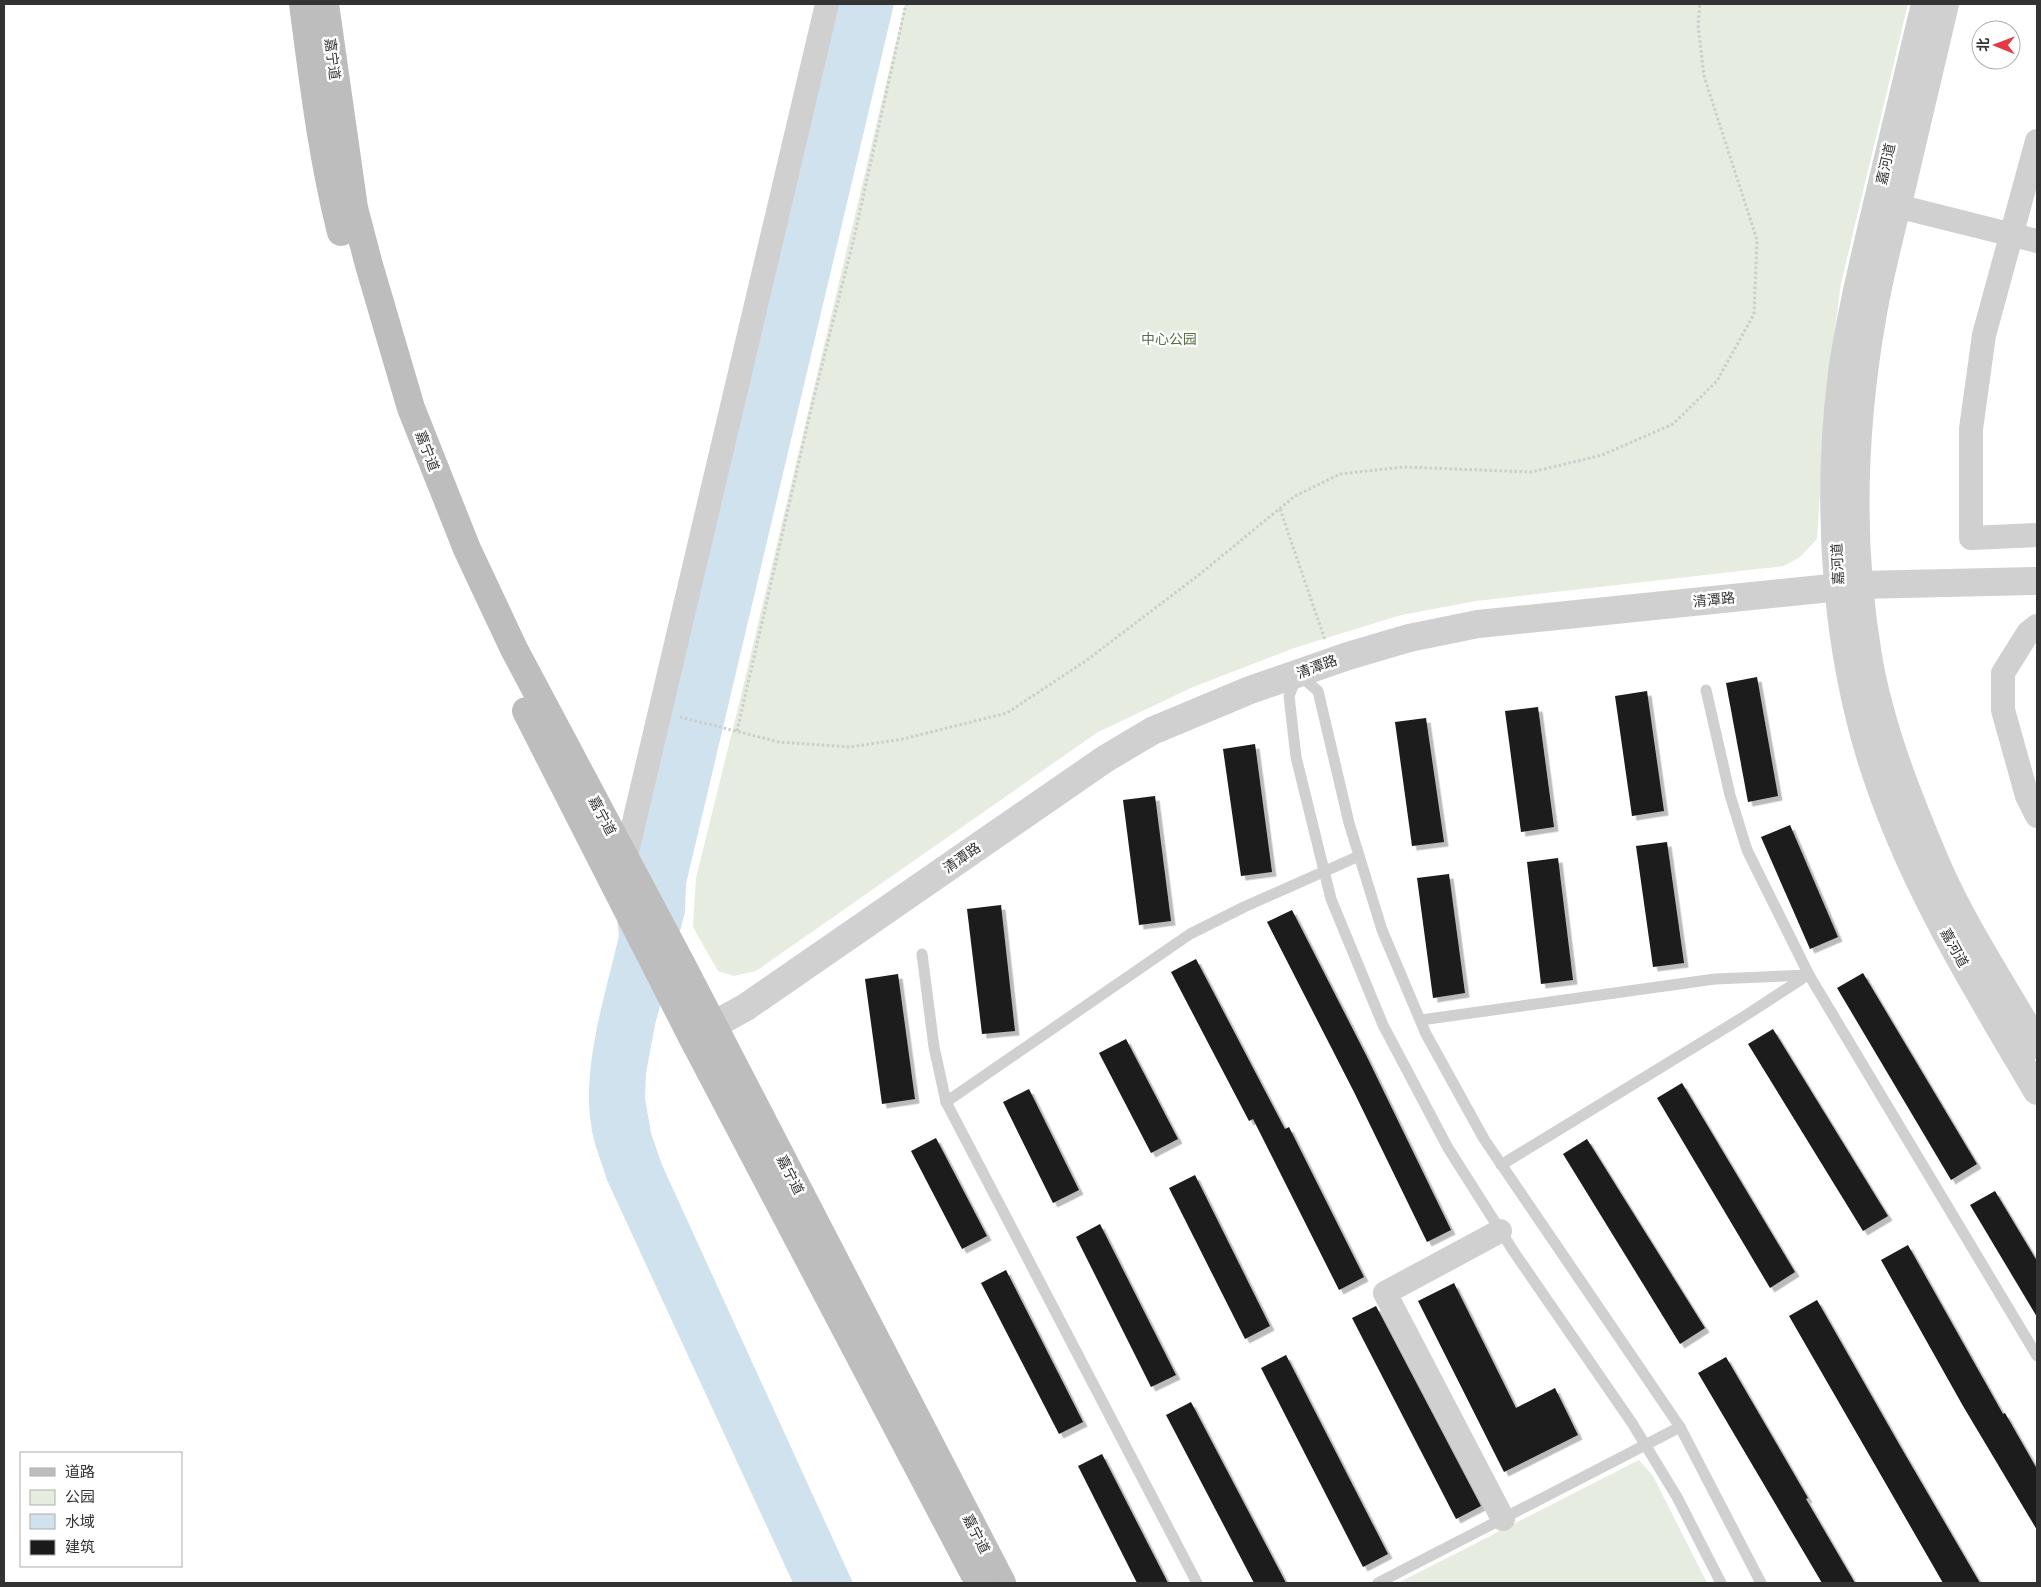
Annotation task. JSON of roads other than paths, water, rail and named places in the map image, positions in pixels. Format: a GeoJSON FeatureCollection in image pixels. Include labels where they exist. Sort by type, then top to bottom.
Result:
{"type":"FeatureCollection","features":[{"type":"Feature","properties":{"kind":"main road","name":"嘉宁道"},"geometry":{"type":"LineString","coordinates":[[303,4],[314,85],[336,211],[365,320],[394,412],[430,508],[475,608],[672,996],[703,1031],[1002,1583]]}},
{"type":"Feature","properties":{"kind":"main road","name":"嘉宁道"},"geometry":{"type":"LineString","coordinates":[[325,4],[354,208],[371,275],[411,408],[448,504],[494,606],[683,968],[703,1031],[979,1583]]}},
{"type":"Feature","properties":{"kind":"street"},"geometry":{"type":"LineString","coordinates":[[625,860],[827,4]]}},
{"type":"Feature","properties":{"kind":"street","name":"嘉河道"},"geometry":{"type":"LineString","coordinates":[[1925,4],[1863,264],[1843,370],[1835,481],[1849,586],[1891,746],[1915,812],[1956,904],[2037,1045]]}},
{"type":"Feature","properties":{"kind":"street","name":"嘉河道"},"geometry":{"type":"LineString","coordinates":[[1945,4],[1872,313],[1861,392],[1856,463],[1857,544],[1843,627],[1858,710],[1870,755],[1889,811],[1918,878],[1945,931],[2037,1091]]}},
{"type":"Feature","properties":{"kind":"street"},"geometry":{"type":"LineString","coordinates":[[2037,141],[1984,335],[1971,429],[1972,538],[2037,535]]}},
{"type":"Feature","properties":{"kind":"street"},"geometry":{"type":"LineString","coordinates":[[1897,206],[2037,241]]}},
{"type":"Feature","properties":{"kind":"street","name":"清潭路"},"geometry":{"type":"LineString","coordinates":[[703,1031],[746,1007],[1105,759],[1152,731],[1250,690],[1333,662],[1409,638],[1478,624],[1849,586],[2037,581]]}},
{"type":"Feature","properties":{"kind":"street"},"geometry":{"type":"LineString","coordinates":[[2037,626],[2028,632],[2003,673],[2003,710],[2027,796],[2037,816]]}},
{"type":"Feature","properties":{"kind":"street"},"geometry":{"type":"LineString","coordinates":[[1500,1230],[1385,1293],[1503,1519]]}},
{"type":"Feature","properties":{"kind":"lane"},"geometry":{"type":"LineString","coordinates":[[1721,1583],[1677,1497],[1645,1445],[1500,1230],[1448,1148],[1383,1025],[1331,899],[1296,757],[1289,696],[1298,674],[1318,691],[1349,823],[1382,930],[1421,1020],[1484,1139],[1680,1427],[1761,1583]]}},
{"type":"Feature","properties":{"kind":"lane"},"geometry":{"type":"LineString","coordinates":[[1706,690],[1730,795],[1747,850],[1809,975],[2037,1356]]}},
{"type":"Feature","properties":{"kind":"lane"},"geometry":{"type":"LineString","coordinates":[[946,1102],[1190,934],[1244,907],[1359,856]]}},
{"type":"Feature","properties":{"kind":"lane"},"geometry":{"type":"LineString","coordinates":[[922,954],[934,1047],[946,1102],[1197,1583]]}},
{"type":"Feature","properties":{"kind":"lane"},"geometry":{"type":"LineString","coordinates":[[1421,1020],[1715,979],[1809,975]]}},
{"type":"Feature","properties":{"kind":"lane"},"geometry":{"type":"LineString","coordinates":[[1501,1165],[1809,975]]}},
{"type":"Feature","properties":{"kind":"lane"},"geometry":{"type":"LineString","coordinates":[[1378,1583],[1680,1427]]}},
{"type":"Feature","properties":{"kind":"water"},"geometry":{"type":"Polygon","coordinates":[[[839,4],[894,4],[686,884],[685,912],[655,1025],[646,1073],[645,1098],[651,1133],[662,1165],[853,1583],[793,1583],[607,1180],[592,1131],[589,1101],[592,1053],[619,935],[617,920],[645,816],[839,4]]]}},
{"type":"Feature","properties":{"kind":"park label","name":"中心公园"},"geometry":{"type":"Point","coordinates":[1169,339]}}]}
